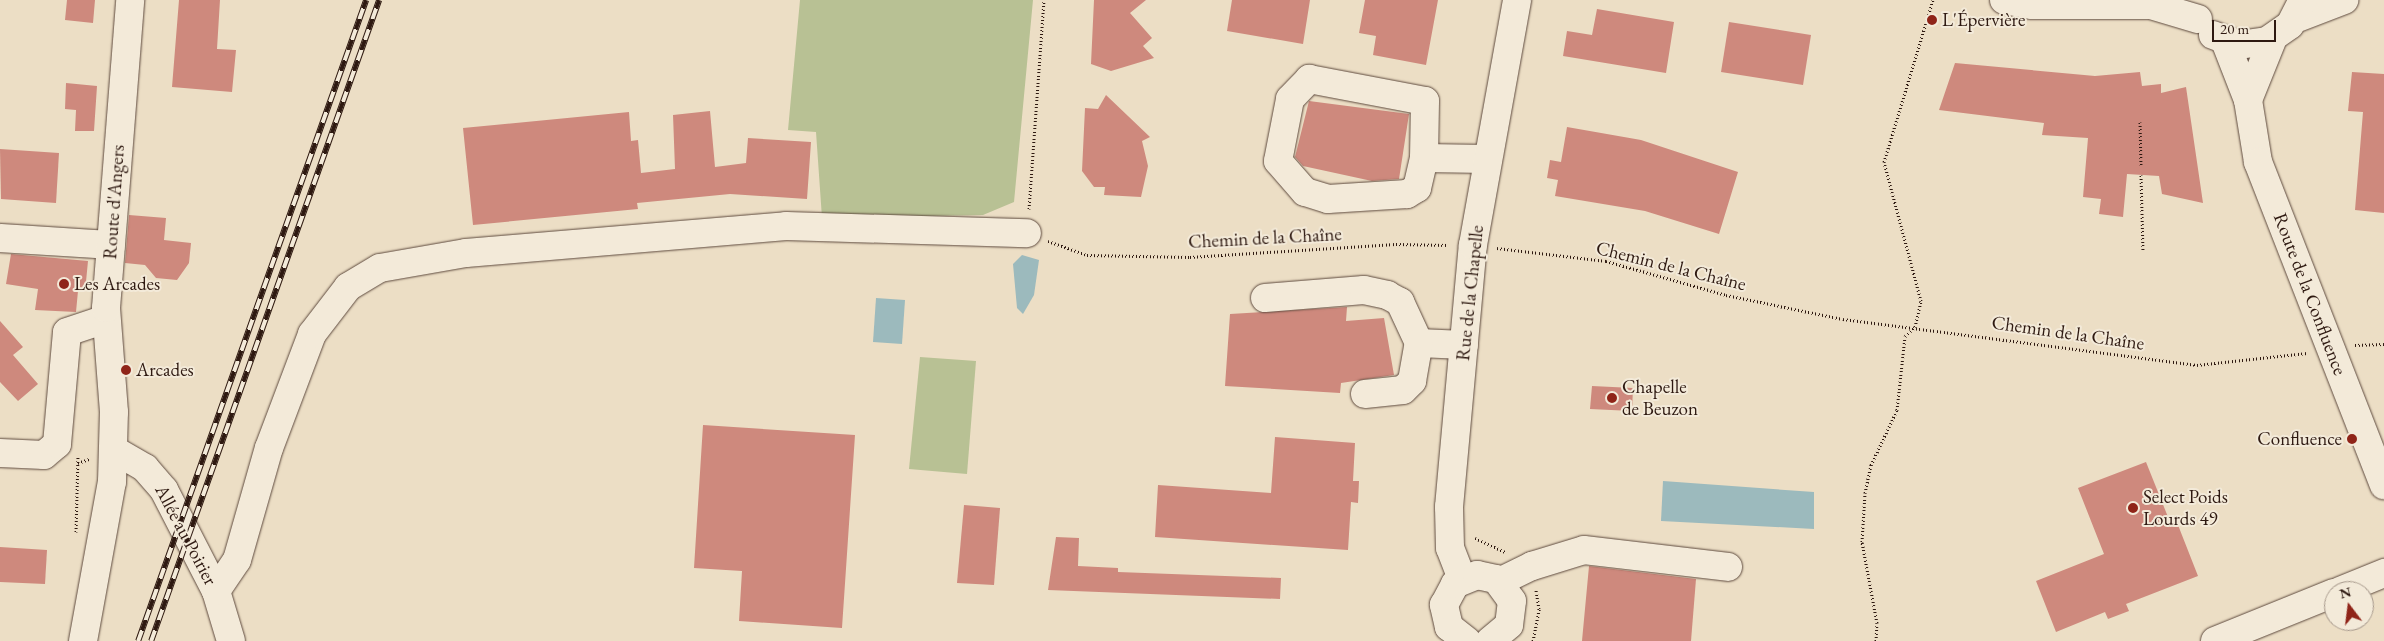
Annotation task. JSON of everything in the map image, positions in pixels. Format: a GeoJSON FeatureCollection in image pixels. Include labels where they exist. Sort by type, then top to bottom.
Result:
{"type":"FeatureCollection","features":[{"type":"Feature","properties":{"kind":"street","name":"Route d'Angers"},"geometry":{"type":"LineString","coordinates":[[83,641],[109,508],[114,450],[106,319],[130,0]]}},
{"type":"Feature","properties":{"kind":"street"},"geometry":{"type":"LineString","coordinates":[[2004,0],[2032,5],[2151,4],[2194,10],[2225,41],[2246,45],[2273,38]]}},
{"type":"Feature","properties":{"kind":"street"},"geometry":{"type":"LineString","coordinates":[[2248,100],[2273,38],[2299,10],[2344,0]]}},
{"type":"Feature","properties":{"kind":"street","name":"Rue de la Chapelle"},"geometry":{"type":"LineString","coordinates":[[1462,579],[1448,539],[1464,345],[1486,250],[1488,159],[1515,2]]}},
{"type":"Feature","properties":{"kind":"street","name":"Route de la Confluence"},"geometry":{"type":"LineString","coordinates":[[2225,41],[2248,100],[2258,162],[2384,485]]}},
{"type":"Feature","properties":{"kind":"street"},"geometry":{"type":"LineString","coordinates":[[1309,79],[1425,101],[1424,158],[1420,182],[1407,194],[1328,199],[1306,192],[1278,161],[1290,99],[1309,79]]}},
{"type":"Feature","properties":{"kind":"street"},"geometry":{"type":"LineString","coordinates":[[1424,158],[1488,159]]}},
{"type":"Feature","properties":{"kind":"street"},"geometry":{"type":"LineString","coordinates":[[216,591],[237,560],[269,448],[312,334],[348,288],[380,268],[466,253],[786,226],[1027,233]]}},
{"type":"Feature","properties":{"kind":"street"},"geometry":{"type":"LineString","coordinates":[[0,238],[111,245]]}},
{"type":"Feature","properties":{"kind":"street"},"geometry":{"type":"LineString","coordinates":[[1265,298],[1364,290],[1387,295],[1400,302],[1419,343],[1412,381],[1403,390],[1365,394]]}},
{"type":"Feature","properties":{"kind":"street"},"geometry":{"type":"LineString","coordinates":[[0,453],[44,455],[57,444],[67,332],[106,319]]}},
{"type":"Feature","properties":{"kind":"street"},"geometry":{"type":"LineString","coordinates":[[1419,343],[1464,345]]}},
{"type":"Feature","properties":{"kind":"street","name":"Allée au Poirier"},"geometry":{"type":"LineString","coordinates":[[114,450],[145,468],[164,490],[216,591],[237,639]]}},
{"type":"Feature","properties":{"kind":"street"},"geometry":{"type":"LineString","coordinates":[[1499,582],[1525,569],[1584,550],[1728,566]]}},
{"type":"Feature","properties":{"kind":"street"},"geometry":{"type":"LineString","coordinates":[[2364,581],[2384,573]]}},
{"type":"Feature","properties":{"kind":"street"},"geometry":{"type":"LineString","coordinates":[[1457,638],[1446,620],[1444,604],[1462,579],[1481,575],[1499,582],[1511,597],[1513,613],[1505,631],[1490,641]]}},
{"type":"Feature","properties":{"kind":"street"},"geometry":{"type":"LineString","coordinates":[[2215,641],[2324,597]]}},
{"type":"Feature","properties":{"kind":"path"},"geometry":{"type":"LineString","coordinates":[[1027,233],[1044,0]]}},
{"type":"Feature","properties":{"kind":"path"},"geometry":{"type":"LineString","coordinates":[[1876,641],[1877,623],[1862,542],[1865,493],[1871,465],[1898,410],[1904,336],[1915,327],[1921,301],[1884,162],[1932,0]]}},
{"type":"Feature","properties":{"kind":"path"},"geometry":{"type":"LineString","coordinates":[[2140,122],[2141,164]]}},
{"type":"Feature","properties":{"kind":"path"},"geometry":{"type":"LineString","coordinates":[[2141,175],[2143,251]]}},
{"type":"Feature","properties":{"kind":"path","name":"Chemin de la Chaîne"},"geometry":{"type":"LineString","coordinates":[[1027,233],[1096,255],[1190,257],[1396,244],[1606,261],[1726,295],[1843,319],[2196,365],[2331,348]]}},
{"type":"Feature","properties":{"kind":"path"},"geometry":{"type":"LineString","coordinates":[[1473,536],[1480,543],[1516,557],[1525,569],[1537,595],[1532,641]]}},
{"type":"Feature","properties":{"kind":"green space"},"geometry":{"type":"Polygon","coordinates":[[[800,0],[1033,0],[1014,202],[983,215],[822,218],[816,132],[788,130],[800,0]]]}},
{"type":"Feature","properties":{"kind":"green space"},"geometry":{"type":"Polygon","coordinates":[[[920,357],[976,361],[967,474],[909,469],[920,357]]]}},
{"type":"Feature","properties":{"kind":"water"},"geometry":{"type":"Polygon","coordinates":[[[1022,255],[1039,260],[1034,295],[1023,314],[1017,308],[1013,264],[1022,255]]]}},
{"type":"Feature","properties":{"kind":"water"},"geometry":{"type":"Polygon","coordinates":[[[876,298],[905,300],[902,344],[873,342],[876,298]]]}},
{"type":"Feature","properties":{"kind":"water"},"geometry":{"type":"Polygon","coordinates":[[[1663,481],[1814,492],[1814,529],[1661,521],[1663,481]]]}},
{"type":"Feature","properties":{"kind":"building"},"geometry":{"type":"Polygon","coordinates":[[[67,0],[95,0],[93,23],[65,20],[67,0]]]}},
{"type":"Feature","properties":{"kind":"building"},"geometry":{"type":"Polygon","coordinates":[[[179,0],[220,0],[217,49],[236,50],[232,92],[172,87],[179,0]]]}},
{"type":"Feature","properties":{"kind":"building"},"geometry":{"type":"Polygon","coordinates":[[[1094,0],[1146,0],[1130,13],[1152,38],[1143,46],[1154,58],[1111,71],[1091,64],[1094,0]]]}},
{"type":"Feature","properties":{"kind":"building"},"geometry":{"type":"Polygon","coordinates":[[[1232,0],[1310,0],[1303,44],[1227,31],[1232,0]]]}},
{"type":"Feature","properties":{"kind":"building"},"geometry":{"type":"Polygon","coordinates":[[[1365,0],[1438,0],[1426,65],[1373,55],[1376,36],[1359,33],[1365,0]]]}},
{"type":"Feature","properties":{"kind":"building"},"geometry":{"type":"Polygon","coordinates":[[[1597,9],[1674,22],[1666,73],[1563,56],[1567,31],[1592,35],[1597,9]]]}},
{"type":"Feature","properties":{"kind":"building"},"geometry":{"type":"Polygon","coordinates":[[[1729,22],[1811,35],[1803,85],[1721,72],[1729,22]]]}},
{"type":"Feature","properties":{"kind":"building"},"geometry":{"type":"Polygon","coordinates":[[[1955,63],[2095,76],[2140,72],[2142,86],[2161,84],[2161,93],[2186,87],[2203,203],[2162,194],[2159,176],[2127,174],[2123,217],[2099,214],[2101,199],[2083,197],[2088,138],[2042,135],[2044,123],[1939,110],[1955,63]]]}},
{"type":"Feature","properties":{"kind":"building"},"geometry":{"type":"Polygon","coordinates":[[[2352,72],[2384,74],[2384,213],[2355,210],[2363,112],[2348,111],[2352,72]]]}},
{"type":"Feature","properties":{"kind":"building"},"geometry":{"type":"Polygon","coordinates":[[[66,83],[97,86],[94,131],[75,131],[76,110],[65,109],[66,83]]]}},
{"type":"Feature","properties":{"kind":"building"},"geometry":{"type":"Polygon","coordinates":[[[1106,95],[1150,137],[1142,141],[1148,166],[1141,197],[1104,195],[1105,187],[1094,187],[1082,171],[1085,108],[1098,109],[1106,95]]]}},
{"type":"Feature","properties":{"kind":"building"},"geometry":{"type":"Polygon","coordinates":[[[1309,101],[1409,114],[1399,179],[1372,181],[1303,166],[1295,157],[1309,101]]]}},
{"type":"Feature","properties":{"kind":"building"},"geometry":{"type":"Polygon","coordinates":[[[710,111],[715,167],[746,163],[748,138],[811,142],[807,199],[730,194],[637,203],[638,209],[473,225],[463,128],[629,112],[631,141],[638,140],[641,173],[675,169],[673,115],[710,111]]]}},
{"type":"Feature","properties":{"kind":"building"},"geometry":{"type":"Polygon","coordinates":[[[1567,127],[1641,140],[1738,172],[1719,234],[1645,211],[1555,196],[1558,180],[1547,178],[1550,160],[1561,162],[1567,127]]]}},
{"type":"Feature","properties":{"kind":"building"},"geometry":{"type":"Polygon","coordinates":[[[0,149],[59,153],[56,203],[1,199],[0,149]]]}},
{"type":"Feature","properties":{"kind":"building"},"geometry":{"type":"Polygon","coordinates":[[[129,215],[166,218],[164,240],[191,243],[189,263],[177,280],[156,278],[145,265],[125,263],[129,215]]]}},
{"type":"Feature","properties":{"kind":"building","name":"Les Arcades"},"geometry":{"type":"Polygon","coordinates":[[[11,254],[88,261],[85,292],[78,291],[76,312],[35,310],[38,289],[6,284],[11,254]]]}},
{"type":"Feature","properties":{"kind":"building"},"geometry":{"type":"Polygon","coordinates":[[[1347,307],[1346,321],[1384,318],[1394,375],[1341,383],[1340,393],[1225,386],[1230,314],[1347,307]]]}},
{"type":"Feature","properties":{"kind":"building"},"geometry":{"type":"Polygon","coordinates":[[[0,321],[23,347],[13,355],[38,384],[18,401],[0,382],[0,321]]]}},
{"type":"Feature","properties":{"kind":"building","name":"Chapelle de Beuzon"},"geometry":{"type":"Polygon","coordinates":[[[1592,386],[1633,388],[1632,411],[1590,409],[1592,386]]]}},
{"type":"Feature","properties":{"kind":"building"},"geometry":{"type":"Polygon","coordinates":[[[703,425],[855,435],[842,628],[739,621],[742,571],[694,568],[703,425]]]}},
{"type":"Feature","properties":{"kind":"building"},"geometry":{"type":"Polygon","coordinates":[[[1275,437],[1355,443],[1353,481],[1359,481],[1358,503],[1351,502],[1348,550],[1155,537],[1158,485],[1271,493],[1275,437]]]}},
{"type":"Feature","properties":{"kind":"building"},"geometry":{"type":"Polygon","coordinates":[[[2146,462],[2172,527],[2178,525],[2198,576],[2126,604],[2129,611],[2108,619],[2105,612],[2056,632],[2036,581],[2104,554],[2078,488],[2146,462]]]}},
{"type":"Feature","properties":{"kind":"building"},"geometry":{"type":"Polygon","coordinates":[[[964,505],[1000,508],[994,585],[957,583],[964,505]]]}},
{"type":"Feature","properties":{"kind":"building"},"geometry":{"type":"Polygon","coordinates":[[[1056,537],[1079,538],[1078,566],[1118,568],[1118,572],[1281,578],[1280,599],[1048,590],[1056,537]]]}},
{"type":"Feature","properties":{"kind":"building"},"geometry":{"type":"Polygon","coordinates":[[[0,547],[47,550],[45,584],[0,582],[0,547]]]}},
{"type":"Feature","properties":{"kind":"building"},"geometry":{"type":"Polygon","coordinates":[[[1589,566],[1696,579],[1691,641],[1582,641],[1589,566]]]}},
{"type":"Feature","properties":{"kind":"railway"},"geometry":{"type":"LineString","coordinates":[[138,641],[366,0]]}},
{"type":"Feature","properties":{"kind":"railway"},"geometry":{"type":"LineString","coordinates":[[151,641],[379,0]]}},
{"type":"Feature","properties":{"kind":"place","name":"L'Épervière"},"geometry":{"type":"Point","coordinates":[1932,20]}},
{"type":"Feature","properties":{"kind":"place","name":"Les Arcades"},"geometry":{"type":"Point","coordinates":[64,284]}},
{"type":"Feature","properties":{"kind":"place","name":"Arcades"},"geometry":{"type":"Point","coordinates":[126,370]}},
{"type":"Feature","properties":{"kind":"place","name":"Chapelle de Beuzon"},"geometry":{"type":"Point","coordinates":[1612,398]}},
{"type":"Feature","properties":{"kind":"place","name":"Confluence"},"geometry":{"type":"Point","coordinates":[2352,439]}},
{"type":"Feature","properties":{"kind":"place","name":"Select Poids Lourds 49"},"geometry":{"type":"Point","coordinates":[2133,508]}}]}
